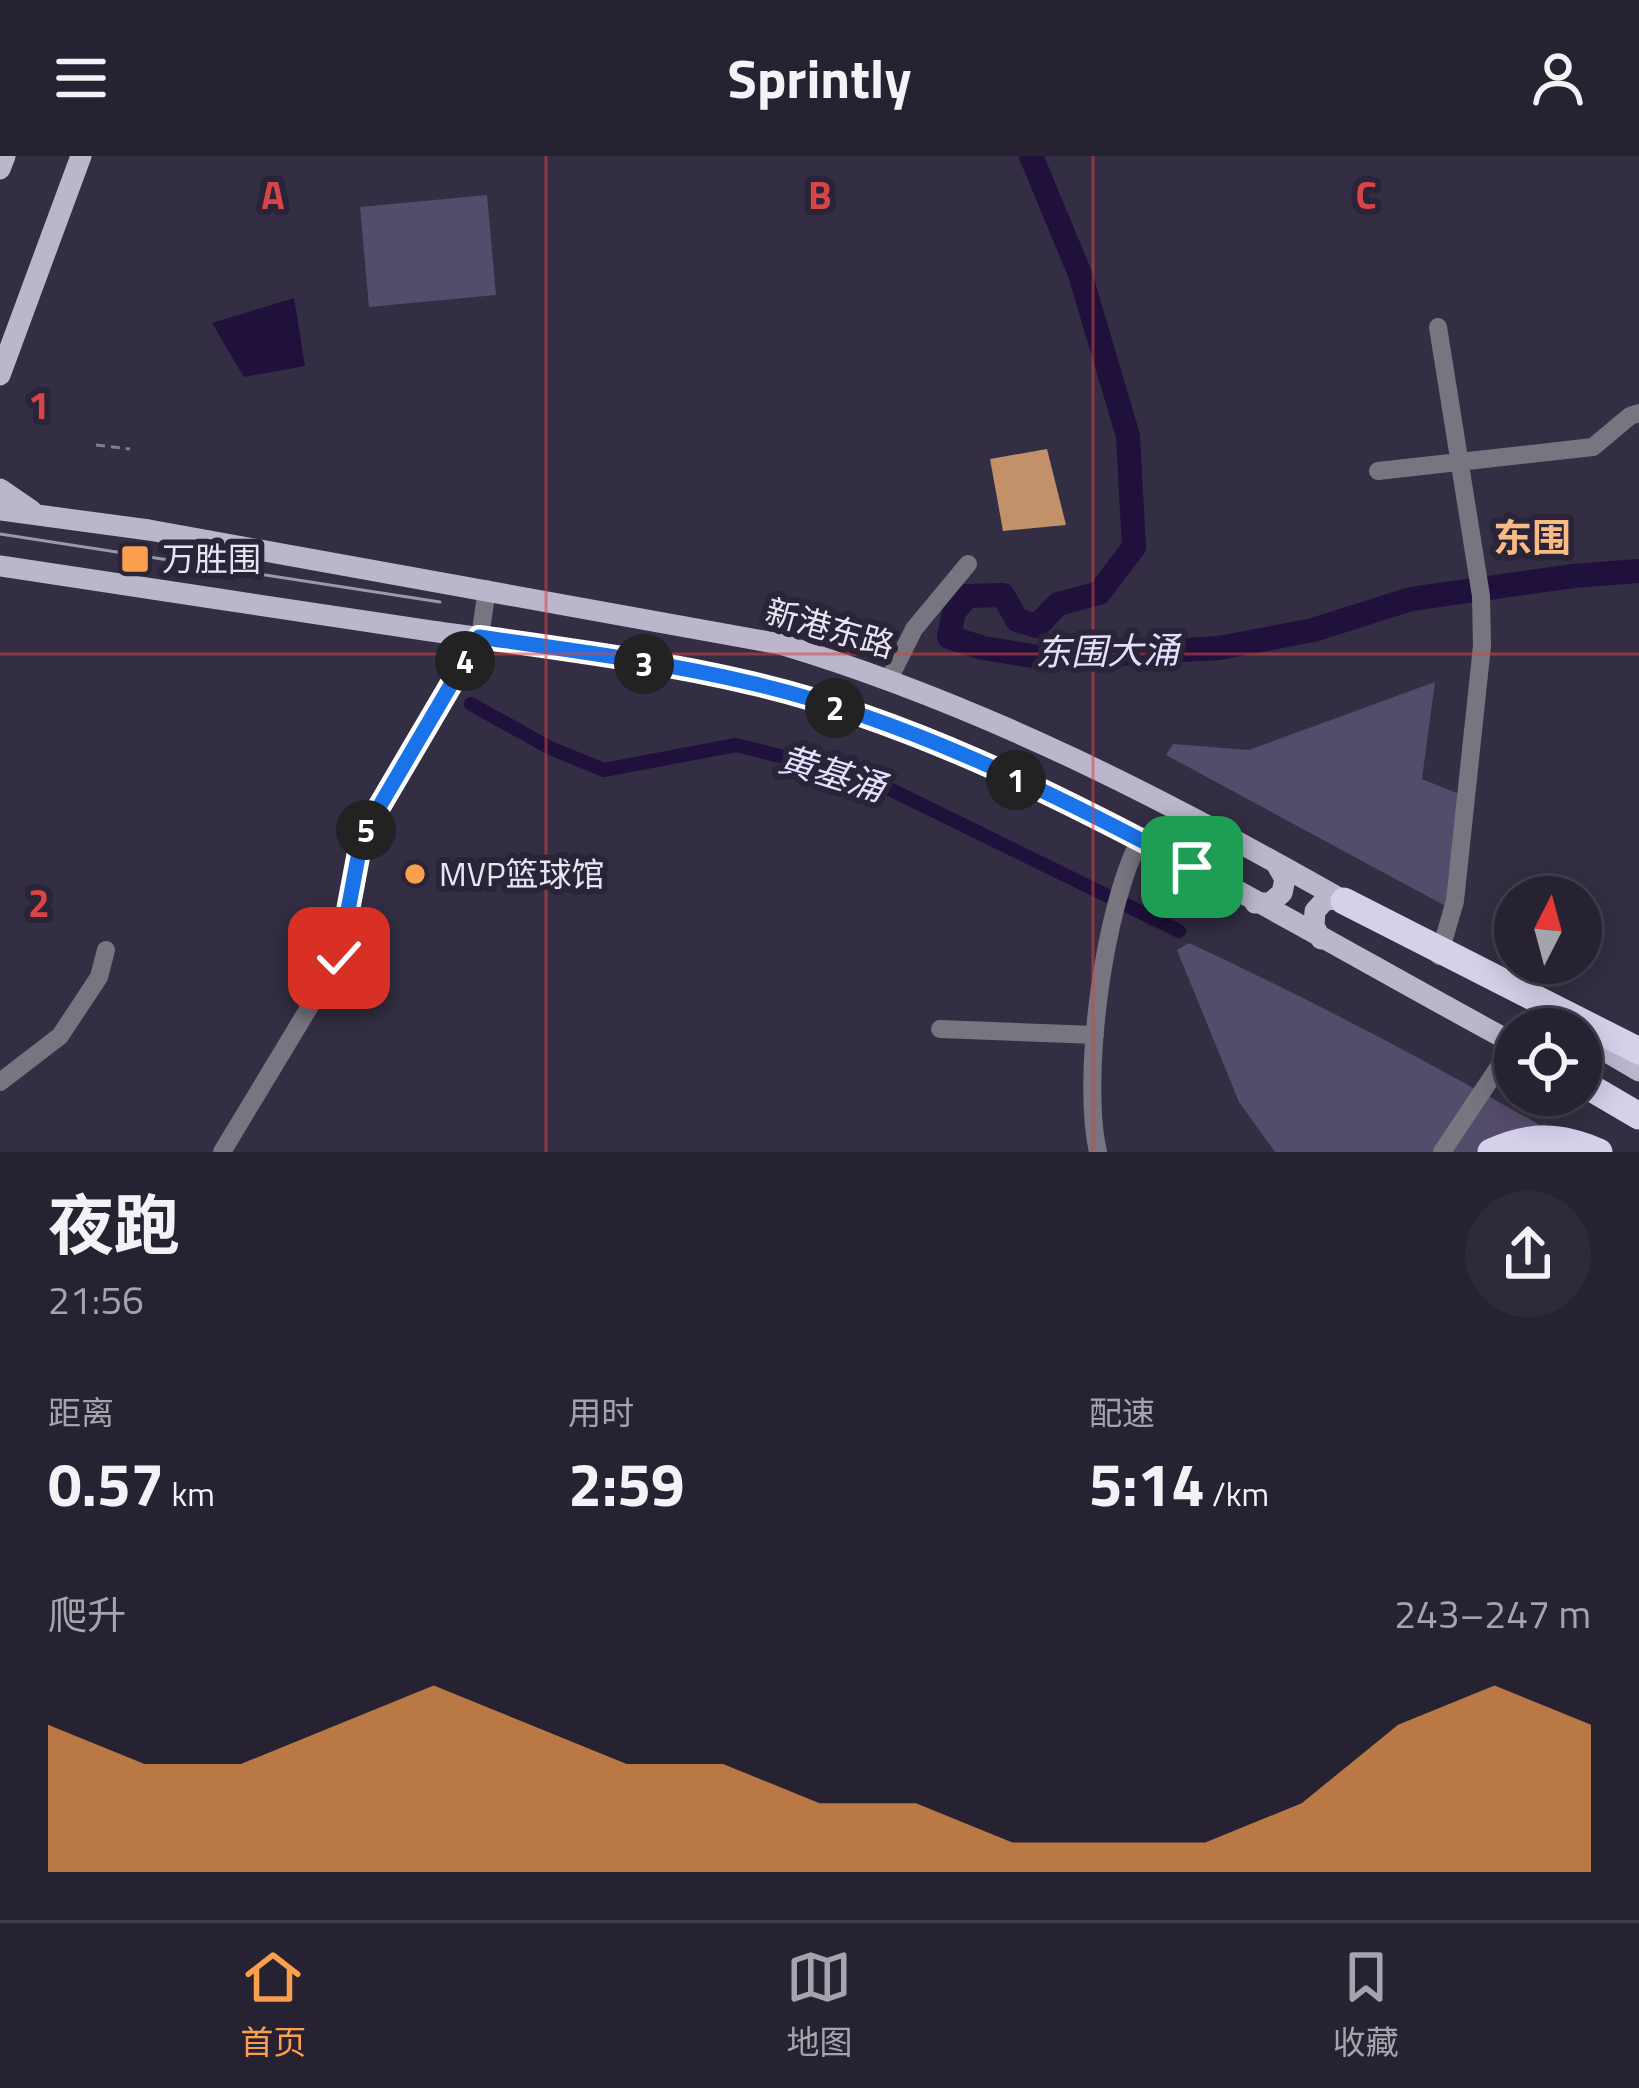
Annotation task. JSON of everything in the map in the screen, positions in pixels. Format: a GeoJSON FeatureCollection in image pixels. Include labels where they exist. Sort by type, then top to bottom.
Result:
{"type":"FeatureCollection","features":[{"type":"Feature","properties":{"kind":"highway"},"geometry":{"type":"LineString","coordinates":[[1342,900],[1639,1051]]}},
{"type":"Feature","properties":{"kind":"highway"},"geometry":{"type":"LineString","coordinates":[[1602,1093],[1639,1113]]}},
{"type":"Feature","properties":{"kind":"highway"},"geometry":{"type":"LineString","coordinates":[[1492,1152],[1541,1137],[1577,1142],[1599,1152]]}},
{"type":"Feature","properties":{"kind":"main road"},"geometry":{"type":"LineString","coordinates":[[0,375],[81,156]]}},
{"type":"Feature","properties":{"kind":"main road"},"geometry":{"type":"LineString","coordinates":[[0,489],[38,514]]}},
{"type":"Feature","properties":{"kind":"main road","name":"新港东路"},"geometry":{"type":"LineString","coordinates":[[0,510],[488,590],[780,644],[968,709],[1080,760],[1342,900]]}},
{"type":"Feature","properties":{"kind":"main road"},"geometry":{"type":"LineString","coordinates":[[0,566],[479,637],[750,682],[816,701],[963,756],[1140,840],[1494,1033]]}},
{"type":"Feature","properties":{"kind":"main road"},"geometry":{"type":"LineString","coordinates":[[1255,903],[1270,903],[1282,893],[1285,879],[1277,865]]}},
{"type":"Feature","properties":{"kind":"main road"},"geometry":{"type":"LineString","coordinates":[[1322,939],[1314,926],[1315,911],[1325,900],[1342,900]]}},
{"type":"Feature","properties":{"kind":"main road"},"geometry":{"type":"LineString","coordinates":[[1440,952],[1532,1008]]}},
{"type":"Feature","properties":{"kind":"main road"},"geometry":{"type":"LineString","coordinates":[[1602,1049],[1639,1071]]}},
{"type":"Feature","properties":{"kind":"street"},"geometry":{"type":"LineString","coordinates":[[1438,327],[1480,596],[1482,646],[1455,901],[1440,952]]}},
{"type":"Feature","properties":{"kind":"street"},"geometry":{"type":"LineString","coordinates":[[1378,471],[1593,447],[1639,413]]}},
{"type":"Feature","properties":{"kind":"street"},"geometry":{"type":"LineString","coordinates":[[889,680],[914,629],[968,564]]}},
{"type":"Feature","properties":{"kind":"street"},"geometry":{"type":"LineString","coordinates":[[222,1152],[339,958],[362,836],[479,637],[488,590]]}},
{"type":"Feature","properties":{"kind":"street"},"geometry":{"type":"LineString","coordinates":[[1098,1152],[1095,1035],[1113,918],[1126,866],[1140,840]]}},
{"type":"Feature","properties":{"kind":"street"},"geometry":{"type":"LineString","coordinates":[[0,1082],[60,1036],[99,976],[106,950]]}},
{"type":"Feature","properties":{"kind":"street"},"geometry":{"type":"LineString","coordinates":[[940,1029],[1095,1035]]}},
{"type":"Feature","properties":{"kind":"street"},"geometry":{"type":"LineString","coordinates":[[1442,1152],[1494,1075]]}},
{"type":"Feature","properties":{"kind":"path"},"geometry":{"type":"LineString","coordinates":[[96,445],[130,449]]}},
{"type":"Feature","properties":{"kind":"shaded area"},"geometry":{"type":"Polygon","coordinates":[[[487,195],[496,295],[369,307],[360,207],[487,195]]]}},
{"type":"Feature","properties":{"kind":"shaded area"},"geometry":{"type":"Polygon","coordinates":[[[294,298],[305,366],[244,377],[212,323],[294,298]]]}},
{"type":"Feature","properties":{"kind":"shaded area"},"geometry":{"type":"Polygon","coordinates":[[[1435,682],[1422,779],[1459,794],[1451,909],[1166,755],[1173,744],[1249,750],[1435,682]]]}},
{"type":"Feature","properties":{"kind":"shaded area"},"geometry":{"type":"Polygon","coordinates":[[[1189,943],[1290,992],[1494,1100],[1494,1116],[1523,1116],[1587,1152],[1275,1152],[1239,1102],[1177,950],[1189,943]]]}},
{"type":"Feature","properties":{"kind":"building"},"geometry":{"type":"Polygon","coordinates":[[[1047,449],[1066,525],[1003,531],[990,459],[1047,449]]]}},
{"type":"Feature","properties":{"kind":"waterway","name":"东围大涌"},"geometry":{"type":"LineString","coordinates":[[1031,156],[1080,274],[1128,436],[1134,547],[1099,593],[1058,604],[1037,626],[1017,620],[1003,595],[967,596],[954,612],[949,637],[1045,658],[1219,648],[1313,630],[1411,599],[1639,571]]}},
{"type":"Feature","properties":{"kind":"waterway","name":"黄基涌"},"geometry":{"type":"LineString","coordinates":[[471,704],[550,748],[604,770],[736,745],[867,778],[1179,931]]}},
{"type":"Feature","properties":{"kind":"tram line"},"geometry":{"type":"LineString","coordinates":[[0,534],[440,602]]}},
{"type":"Feature","properties":{"kind":"place","name":"万胜围"},"geometry":{"type":"Point","coordinates":[135,559]}},
{"type":"Feature","properties":{"kind":"place","name":"MVP篮球馆"},"geometry":{"type":"Point","coordinates":[415,874]}},
{"type":"Feature","properties":{"kind":"district","name":"东围"},"geometry":{"type":"Point","coordinates":[1532,538]}},
{"type":"Feature","properties":{"kind":"route"},"geometry":{"type":"LineString","coordinates":[[339,958],[362,836],[479,637],[750,682],[816,701],[963,756],[1192,867]]}}]}
